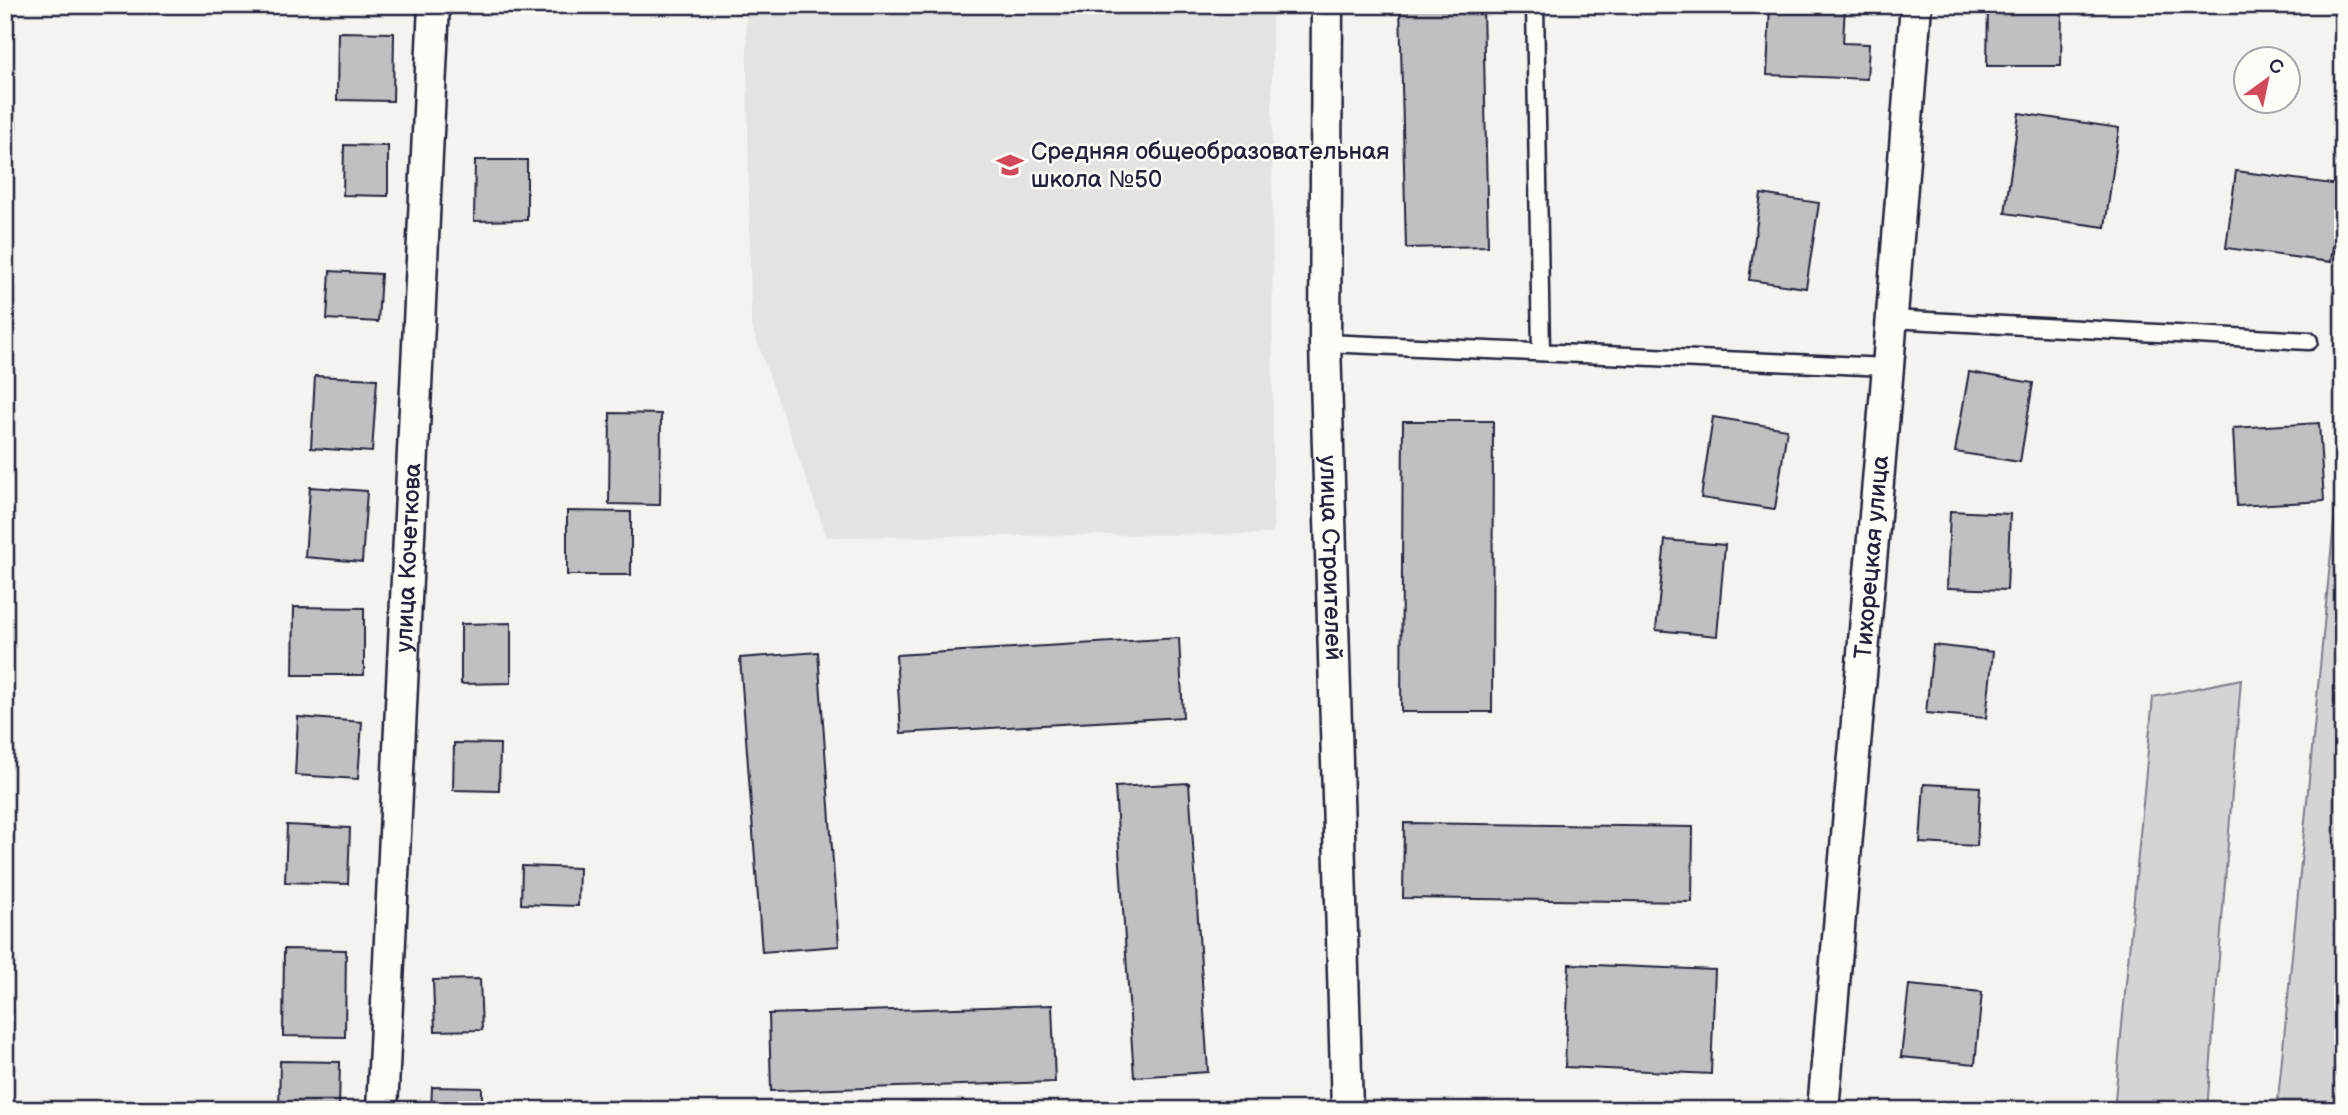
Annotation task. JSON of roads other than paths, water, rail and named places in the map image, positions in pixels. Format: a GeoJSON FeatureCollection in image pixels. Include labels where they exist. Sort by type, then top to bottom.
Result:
{"type":"FeatureCollection","features":[{"type":"Feature","properties":{"kind":"street","name":"улица Кочеткова"},"geometry":{"type":"LineString","coordinates":[[382,1110],[434,5]]}},
{"type":"Feature","properties":{"kind":"street","name":"улица Строителей"},"geometry":{"type":"LineString","coordinates":[[1327,5],[1325,343],[1347,1110]]}},
{"type":"Feature","properties":{"kind":"street","name":"Тихорецкая улица"},"geometry":{"type":"LineString","coordinates":[[1823,1110],[1888,368],[1916,5]]}},
{"type":"Feature","properties":{"kind":"lane"},"geometry":{"type":"LineString","coordinates":[[1535,5],[1541,352]]}},
{"type":"Feature","properties":{"kind":"lane"},"geometry":{"type":"LineString","coordinates":[[1891,319],[2309,341]]}},
{"type":"Feature","properties":{"kind":"lane"},"geometry":{"type":"LineString","coordinates":[[1325,343],[1888,368]]}},
{"type":"Feature","properties":{"kind":"place","name":"Средняя общеобразовательная школа №50"},"geometry":{"type":"Point","coordinates":[1010,165]}}]}
